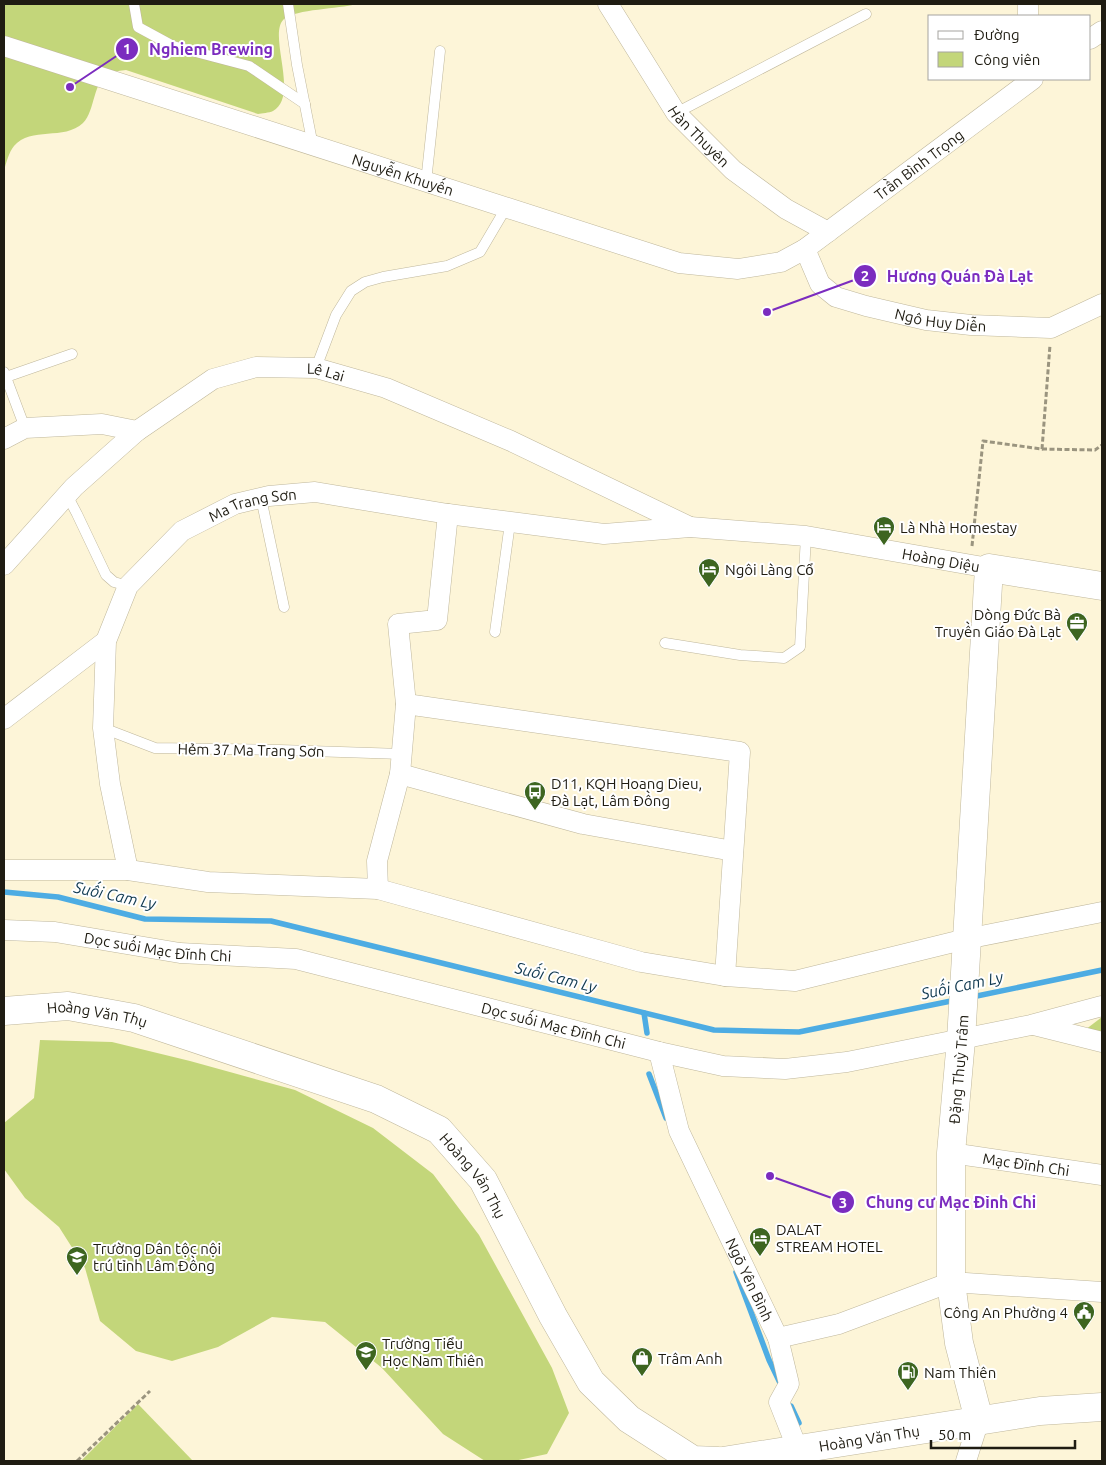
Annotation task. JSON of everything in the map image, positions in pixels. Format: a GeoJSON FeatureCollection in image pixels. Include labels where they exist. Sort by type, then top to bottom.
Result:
{"type":"FeatureCollection","features":[{"type":"Feature","properties":{"kind":"main road","name":"Hoàng Diệu"},"geometry":{"type":"LineString","coordinates":[[979,566],[1102,586]]}},
{"type":"Feature","properties":{"kind":"main road","name":"Đặng Thuỳ Trâm"},"geometry":{"type":"LineString","coordinates":[[978,1420],[959,1343],[951,1282],[951,1153],[961,1040],[966,939],[979,566]]}},
{"type":"Feature","properties":{"kind":"main road","name":"Hoàng Văn Thụ"},"geometry":{"type":"LineString","coordinates":[[4,1011],[68,1006],[134,1018],[376,1099],[439,1130],[483,1180],[553,1316],[591,1382],[629,1419],[701,1461]]}},
{"type":"Feature","properties":{"kind":"main road","name":"Hoàng Văn Thụ"},"geometry":{"type":"LineString","coordinates":[[724,1461],[978,1420],[1040,1411],[1102,1406]]}},
{"type":"Feature","properties":{"kind":"street","name":"Hàn Thuyên"},"geometry":{"type":"LineString","coordinates":[[608,4],[676,113],[732,170],[786,208],[828,232]]}},
{"type":"Feature","properties":{"kind":"street"},"geometry":{"type":"LineString","coordinates":[[1091,38],[1102,31]]}},
{"type":"Feature","properties":{"kind":"street","name":"Nguyễn Khuyến"},"geometry":{"type":"LineString","coordinates":[[4,46],[679,263],[738,269],[780,262],[805,249]]}},
{"type":"Feature","properties":{"kind":"street","name":"Trần Bình Trọng"},"geometry":{"type":"LineString","coordinates":[[805,249],[1032,80]]}},
{"type":"Feature","properties":{"kind":"street","name":"Ngô Huy Diễn"},"geometry":{"type":"LineString","coordinates":[[805,249],[820,284],[836,297],[926,320],[1051,328],[1102,304]]}},
{"type":"Feature","properties":{"kind":"street","name":"Lê Lai"},"geometry":{"type":"LineString","coordinates":[[4,565],[67,495],[137,431],[213,379],[256,367],[316,368],[386,388],[511,441],[690,526]]}},
{"type":"Feature","properties":{"kind":"street"},"geometry":{"type":"LineString","coordinates":[[4,439],[25,428],[102,424],[137,431]]}},
{"type":"Feature","properties":{"kind":"street","name":"Ma Trang Sơn"},"geometry":{"type":"LineString","coordinates":[[128,870],[110,784],[103,728],[106,641],[128,586],[182,531],[235,504],[261,498],[315,492],[448,514],[604,534],[690,526]]}},
{"type":"Feature","properties":{"kind":"street"},"geometry":{"type":"LineString","coordinates":[[378,889],[377,861],[400,774],[406,704],[398,624],[437,620],[448,514]]}},
{"type":"Feature","properties":{"kind":"street","name":"Hoàng Diệu"},"geometry":{"type":"LineString","coordinates":[[690,526],[806,536],[979,566]]}},
{"type":"Feature","properties":{"kind":"street"},"geometry":{"type":"LineString","coordinates":[[4,719],[106,641]]}},
{"type":"Feature","properties":{"kind":"street"},"geometry":{"type":"LineString","coordinates":[[406,704],[740,752],[725,976]]}},
{"type":"Feature","properties":{"kind":"street"},"geometry":{"type":"LineString","coordinates":[[400,774],[583,824],[733,851]]}},
{"type":"Feature","properties":{"kind":"street"},"geometry":{"type":"LineString","coordinates":[[4,870],[128,870],[208,882],[378,889],[641,962],[725,976],[795,981],[966,939],[1102,912]]}},
{"type":"Feature","properties":{"kind":"street","name":"Dọc suối Mạc Đĩnh Chi"},"geometry":{"type":"LineString","coordinates":[[4,930],[55,932],[180,953],[296,959],[660,1052],[723,1066],[785,1070],[847,1062],[961,1040],[1102,1006]]}},
{"type":"Feature","properties":{"kind":"street"},"geometry":{"type":"LineString","coordinates":[[1031,1024],[1102,1042]]}},
{"type":"Feature","properties":{"kind":"street","name":"Ngõ Yên Bình"},"geometry":{"type":"LineString","coordinates":[[660,1052],[679,1131],[778,1338],[839,1324],[951,1282]]}},
{"type":"Feature","properties":{"kind":"street","name":"Mạc Đĩnh Chi"},"geometry":{"type":"LineString","coordinates":[[951,1153],[1102,1175]]}},
{"type":"Feature","properties":{"kind":"street"},"geometry":{"type":"LineString","coordinates":[[951,1282],[1102,1292]]}},
{"type":"Feature","properties":{"kind":"street"},"geometry":{"type":"LineString","coordinates":[[778,1338],[789,1384],[779,1402],[798,1450]]}},
{"type":"Feature","properties":{"kind":"street"},"geometry":{"type":"LineString","coordinates":[[966,1461],[978,1420]]}},
{"type":"Feature","properties":{"kind":"lane"},"geometry":{"type":"LineString","coordinates":[[134,4],[138,27],[173,46],[249,66],[305,104]]}},
{"type":"Feature","properties":{"kind":"lane"},"geometry":{"type":"LineString","coordinates":[[288,4],[313,146]]}},
{"type":"Feature","properties":{"kind":"lane"},"geometry":{"type":"LineString","coordinates":[[676,113],[866,14]]}},
{"type":"Feature","properties":{"kind":"lane"},"geometry":{"type":"LineString","coordinates":[[426,182],[440,51]]}},
{"type":"Feature","properties":{"kind":"lane"},"geometry":{"type":"LineString","coordinates":[[316,368],[336,315],[351,291],[365,282],[447,266],[480,252],[506,208]]}},
{"type":"Feature","properties":{"kind":"lane"},"geometry":{"type":"LineString","coordinates":[[25,428],[5,374],[72,354]]}},
{"type":"Feature","properties":{"kind":"lane"},"geometry":{"type":"LineString","coordinates":[[67,495],[78,514],[106,575],[114,582],[128,586]]}},
{"type":"Feature","properties":{"kind":"lane"},"geometry":{"type":"LineString","coordinates":[[261,498],[284,608]]}},
{"type":"Feature","properties":{"kind":"lane"},"geometry":{"type":"LineString","coordinates":[[495,632],[510,523]]}},
{"type":"Feature","properties":{"kind":"lane"},"geometry":{"type":"LineString","coordinates":[[665,644],[740,655],[784,658],[800,647],[806,536]]}},
{"type":"Feature","properties":{"kind":"lane","name":"Hẻm 37 Ma Trang Sơn"},"geometry":{"type":"LineString","coordinates":[[103,728],[155,748],[402,754]]}},
{"type":"Feature","properties":{"kind":"path"},"geometry":{"type":"LineString","coordinates":[[1042,449],[1051,328]]}},
{"type":"Feature","properties":{"kind":"path"},"geometry":{"type":"LineString","coordinates":[[979,566],[983,442],[1042,449],[1095,450],[1102,445]]}},
{"type":"Feature","properties":{"kind":"path"},"geometry":{"type":"LineString","coordinates":[[76,1461],[150,1391]]}},
{"type":"Feature","properties":{"kind":"green space"},"geometry":{"type":"Polygon","coordinates":[[[4,4],[356,4],[298,13],[284,19],[280,27],[279,38],[284,92],[281,103],[273,111],[258,114],[126,70],[113,72],[104,77],[100,82],[90,111],[83,123],[67,131],[29,136],[21,140],[11,151],[4,171],[4,4]]]}},
{"type":"Feature","properties":{"kind":"green space"},"geometry":{"type":"Polygon","coordinates":[[[1102,1017],[1102,1038],[1081,1033],[1102,1017]]]}},
{"type":"Feature","properties":{"kind":"green space"},"geometry":{"type":"Polygon","coordinates":[[[40,1040],[112,1042],[295,1090],[373,1128],[433,1174],[479,1235],[552,1368],[569,1413],[547,1454],[514,1461],[485,1461],[443,1434],[382,1368],[325,1322],[272,1317],[218,1347],[172,1361],[136,1351],[100,1321],[85,1268],[59,1227],[25,1198],[4,1169],[4,1123],[34,1098],[40,1040]]]}},
{"type":"Feature","properties":{"kind":"green space"},"geometry":{"type":"Polygon","coordinates":[[[138,1404],[193,1461],[81,1461],[138,1404]]]}},
{"type":"Feature","properties":{"kind":"waterway","name":"Suối Cam Ly"},"geometry":{"type":"LineString","coordinates":[[4,892],[58,897],[145,919],[271,921],[714,1030],[799,1032],[956,1000]]}},
{"type":"Feature","properties":{"kind":"waterway","name":"Suối Cam Ly"},"geometry":{"type":"LineString","coordinates":[[972,997],[1102,970]]}},
{"type":"Feature","properties":{"kind":"waterway"},"geometry":{"type":"LineString","coordinates":[[644,1013],[647,1033]]}},
{"type":"Feature","properties":{"kind":"waterway"},"geometry":{"type":"LineString","coordinates":[[649,1074],[666,1118]]}},
{"type":"Feature","properties":{"kind":"waterway"},"geometry":{"type":"LineString","coordinates":[[736,1272],[769,1360],[781,1385]]}},
{"type":"Feature","properties":{"kind":"waterway"},"geometry":{"type":"LineString","coordinates":[[791,1406],[799,1423]]}},
{"type":"Feature","properties":{"kind":"place","name":"Nghiem Brewing"},"geometry":{"type":"Point","coordinates":[70,87]}},
{"type":"Feature","properties":{"kind":"place","name":"Hương Quán Đà Lạt"},"geometry":{"type":"Point","coordinates":[767,312]}},
{"type":"Feature","properties":{"kind":"place","name":"Là Nhà Homestay"},"geometry":{"type":"Point","coordinates":[884,546]}},
{"type":"Feature","properties":{"kind":"place","name":"Ngôi Làng Cổ"},"geometry":{"type":"Point","coordinates":[709,588]}},
{"type":"Feature","properties":{"kind":"place","name":"Dòng Đức Bà Truyền Giáo Đà Lạt"},"geometry":{"type":"Point","coordinates":[1077,642]}},
{"type":"Feature","properties":{"kind":"place","name":"D11, KQH Hoang Dieu, Đà Lạt, Lâm Đồng"},"geometry":{"type":"Point","coordinates":[535,811]}},
{"type":"Feature","properties":{"kind":"place","name":"Chung cư Mạc Đỉnh Chi"},"geometry":{"type":"Point","coordinates":[770,1176]}},
{"type":"Feature","properties":{"kind":"place","name":"DALAT STREAM HOTEL"},"geometry":{"type":"Point","coordinates":[760,1257]}},
{"type":"Feature","properties":{"kind":"place","name":"Trường Dân tộc nội trú tỉnh Lâm Đồng"},"geometry":{"type":"Point","coordinates":[77,1276]}},
{"type":"Feature","properties":{"kind":"place","name":"Công An Phường 4"},"geometry":{"type":"Point","coordinates":[1084,1331]}},
{"type":"Feature","properties":{"kind":"place","name":"Trường Tiểu Học Nam Thiên"},"geometry":{"type":"Point","coordinates":[366,1371]}},
{"type":"Feature","properties":{"kind":"place","name":"Trâm Anh"},"geometry":{"type":"Point","coordinates":[642,1377]}},
{"type":"Feature","properties":{"kind":"place","name":"Nam Thiên"},"geometry":{"type":"Point","coordinates":[908,1391]}}]}
